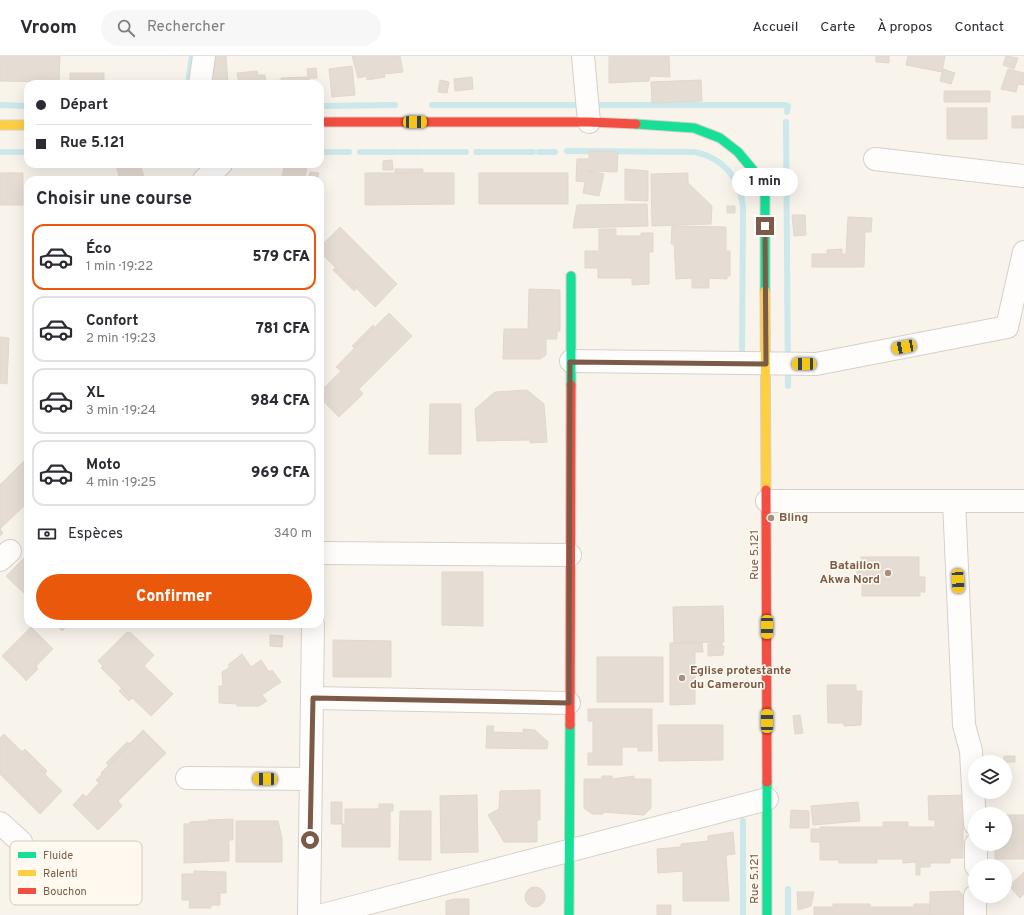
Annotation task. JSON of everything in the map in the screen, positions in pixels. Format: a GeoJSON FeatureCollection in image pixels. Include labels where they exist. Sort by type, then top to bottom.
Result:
{"type":"FeatureCollection","features":[{"type":"Feature","properties":{"kind":"street"},"geometry":{"type":"LineString","coordinates":[[201,80],[204,56]]}},
{"type":"Feature","properties":{"kind":"street"},"geometry":{"type":"LineString","coordinates":[[324,122],[589,122],[583,56]]}},
{"type":"Feature","properties":{"kind":"street","name":"Rue 5.121"},"geometry":{"type":"LineString","coordinates":[[589,122],[694,128],[720,138],[738,152],[752,170],[765,196],[767,915]]}},
{"type":"Feature","properties":{"kind":"street"},"geometry":{"type":"LineString","coordinates":[[0,125],[24,125]]}},
{"type":"Feature","properties":{"kind":"street"},"geometry":{"type":"LineString","coordinates":[[875,159],[1024,176]]}},
{"type":"Feature","properties":{"kind":"street"},"geometry":{"type":"LineString","coordinates":[[209,176],[218,168]]}},
{"type":"Feature","properties":{"kind":"street"},"geometry":{"type":"LineString","coordinates":[[570,362],[816,364],[1015,327],[1024,252]]}},
{"type":"Feature","properties":{"kind":"street"},"geometry":{"type":"LineString","coordinates":[[569,915],[571,276]]}},
{"type":"Feature","properties":{"kind":"street"},"geometry":{"type":"LineString","coordinates":[[767,501],[1024,501]]}},
{"type":"Feature","properties":{"kind":"street"},"geometry":{"type":"LineString","coordinates":[[954,501],[964,725],[971,751],[974,807]]}},
{"type":"Feature","properties":{"kind":"street"},"geometry":{"type":"LineString","coordinates":[[324,553],[570,555]]}},
{"type":"Feature","properties":{"kind":"street"},"geometry":{"type":"LineString","coordinates":[[309,915],[313,628]]}},
{"type":"Feature","properties":{"kind":"street"},"geometry":{"type":"LineString","coordinates":[[313,698],[569,703]]}},
{"type":"Feature","properties":{"kind":"street"},"geometry":{"type":"LineString","coordinates":[[187,778],[311,779]]}},
{"type":"Feature","properties":{"kind":"street"},"geometry":{"type":"LineString","coordinates":[[323,915],[767,799]]}},
{"type":"Feature","properties":{"kind":"street"},"geometry":{"type":"LineString","coordinates":[[0,823],[20,841]]}},
{"type":"Feature","properties":{"kind":"street"},"geometry":{"type":"LineString","coordinates":[[975,903],[975,915]]}},
{"type":"Feature","properties":{"kind":"building"},"geometry":{"type":"Polygon","coordinates":[[[0,56],[60,56],[59,80],[0,81],[0,56]]]}},
{"type":"Feature","properties":{"kind":"building"},"geometry":{"type":"Polygon","coordinates":[[[211,56],[226,56],[228,80],[209,80],[211,56]]]}},
{"type":"Feature","properties":{"kind":"building"},"geometry":{"type":"Polygon","coordinates":[[[352,56],[400,56],[403,72],[384,74],[385,77],[367,80],[367,76],[358,78],[352,56]]]}},
{"type":"Feature","properties":{"kind":"building"},"geometry":{"type":"Polygon","coordinates":[[[609,56],[669,56],[670,77],[650,76],[649,81],[609,83],[609,56]]]}},
{"type":"Feature","properties":{"kind":"building"},"geometry":{"type":"Polygon","coordinates":[[[876,56],[889,56],[889,63],[876,62],[876,56]]]}},
{"type":"Feature","properties":{"kind":"building"},"geometry":{"type":"Polygon","coordinates":[[[908,56],[945,56],[942,72],[906,65],[908,56]]]}},
{"type":"Feature","properties":{"kind":"building"},"geometry":{"type":"Polygon","coordinates":[[[1006,56],[1018,58],[1014,69],[1003,65],[1006,56]]]}},
{"type":"Feature","properties":{"kind":"building"},"geometry":{"type":"Polygon","coordinates":[[[352,66],[355,95],[332,97],[329,69],[352,66]]]}},
{"type":"Feature","properties":{"kind":"building"},"geometry":{"type":"Polygon","coordinates":[[[316,68],[317,78],[309,78],[309,80],[281,80],[281,78],[308,77],[307,69],[316,68]]]}},
{"type":"Feature","properties":{"kind":"building"},"geometry":{"type":"Polygon","coordinates":[[[943,69],[955,73],[951,84],[940,81],[943,69]]]}},
{"type":"Feature","properties":{"kind":"building"},"geometry":{"type":"Polygon","coordinates":[[[1008,69],[1024,73],[1024,85],[1018,84],[1016,92],[1001,89],[1008,69]]]}},
{"type":"Feature","properties":{"kind":"building"},"geometry":{"type":"Polygon","coordinates":[[[257,71],[258,75],[265,75],[266,80],[238,80],[237,73],[257,71]]]}},
{"type":"Feature","properties":{"kind":"building"},"geometry":{"type":"Polygon","coordinates":[[[70,73],[104,73],[104,80],[70,80],[70,73]]]}},
{"type":"Feature","properties":{"kind":"building"},"geometry":{"type":"Polygon","coordinates":[[[472,77],[473,89],[455,91],[454,79],[472,77]]]}},
{"type":"Feature","properties":{"kind":"building"},"geometry":{"type":"Polygon","coordinates":[[[440,80],[449,82],[447,93],[438,92],[440,80]]]}},
{"type":"Feature","properties":{"kind":"building"},"geometry":{"type":"Polygon","coordinates":[[[701,80],[702,101],[652,103],[651,82],[701,80]]]}},
{"type":"Feature","properties":{"kind":"building"},"geometry":{"type":"Polygon","coordinates":[[[944,91],[990,91],[990,102],[944,102],[944,91]]]}},
{"type":"Feature","properties":{"kind":"building"},"geometry":{"type":"Polygon","coordinates":[[[947,108],[987,108],[987,139],[947,139],[947,108]]]}},
{"type":"Feature","properties":{"kind":"building"},"geometry":{"type":"Polygon","coordinates":[[[1012,116],[1024,116],[1024,128],[1012,128],[1012,116]]]}},
{"type":"Feature","properties":{"kind":"building"},"geometry":{"type":"Polygon","coordinates":[[[589,151],[618,152],[617,172],[587,171],[604,174],[599,196],[583,193],[585,182],[576,181],[577,159],[589,159],[589,151]]]}},
{"type":"Feature","properties":{"kind":"building"},"geometry":{"type":"Polygon","coordinates":[[[392,160],[393,170],[383,170],[383,161],[392,160]]]}},
{"type":"Feature","properties":{"kind":"building"},"geometry":{"type":"Polygon","coordinates":[[[117,168],[141,168],[144,176],[119,176],[117,168]]]}},
{"type":"Feature","properties":{"kind":"building"},"geometry":{"type":"Polygon","coordinates":[[[284,168],[307,169],[305,176],[282,176],[284,168]]]}},
{"type":"Feature","properties":{"kind":"building"},"geometry":{"type":"Polygon","coordinates":[[[395,169],[423,169],[423,172],[395,173],[395,169]]]}},
{"type":"Feature","properties":{"kind":"building"},"geometry":{"type":"Polygon","coordinates":[[[625,169],[648,171],[648,201],[625,200],[625,169]]]}},
{"type":"Feature","properties":{"kind":"building"},"geometry":{"type":"Polygon","coordinates":[[[310,172],[319,173],[318,176],[309,176],[310,172]]]}},
{"type":"Feature","properties":{"kind":"building"},"geometry":{"type":"Polygon","coordinates":[[[0,173],[23,173],[23,205],[0,205],[0,173]]]}},
{"type":"Feature","properties":{"kind":"building"},"geometry":{"type":"Polygon","coordinates":[[[365,173],[454,173],[454,204],[365,205],[365,173]]]}},
{"type":"Feature","properties":{"kind":"building"},"geometry":{"type":"Polygon","coordinates":[[[479,173],[568,173],[568,204],[479,204],[479,173]]]}},
{"type":"Feature","properties":{"kind":"building"},"geometry":{"type":"Polygon","coordinates":[[[688,173],[688,183],[712,206],[711,224],[652,226],[651,174],[688,173]]]}},
{"type":"Feature","properties":{"kind":"building"},"geometry":{"type":"Polygon","coordinates":[[[647,204],[648,226],[573,228],[577,205],[647,204]]]}},
{"type":"Feature","properties":{"kind":"building"},"geometry":{"type":"Polygon","coordinates":[[[727,206],[735,206],[735,213],[727,213],[727,206]]]}},
{"type":"Feature","properties":{"kind":"building"},"geometry":{"type":"Polygon","coordinates":[[[792,215],[805,215],[806,235],[794,236],[792,215]]]}},
{"type":"Feature","properties":{"kind":"building"},"geometry":{"type":"Polygon","coordinates":[[[848,217],[872,218],[871,232],[865,232],[864,267],[812,267],[812,254],[827,254],[827,250],[842,249],[842,254],[846,254],[848,217]]]}},
{"type":"Feature","properties":{"kind":"building"},"geometry":{"type":"Polygon","coordinates":[[[672,226],[726,227],[726,251],[730,251],[730,276],[727,276],[727,279],[709,278],[709,288],[692,288],[692,278],[676,279],[674,244],[671,244],[672,226]]]}},
{"type":"Feature","properties":{"kind":"building"},"geometry":{"type":"Polygon","coordinates":[[[340,227],[397,284],[375,307],[324,256],[324,243],[340,227]]]}},
{"type":"Feature","properties":{"kind":"building"},"geometry":{"type":"Polygon","coordinates":[[[599,229],[616,229],[616,236],[641,236],[641,233],[653,233],[653,252],[649,252],[649,284],[632,285],[632,278],[598,278],[598,268],[585,268],[585,251],[599,251],[599,229]]]}},
{"type":"Feature","properties":{"kind":"building"},"geometry":{"type":"Polygon","coordinates":[[[335,268],[357,288],[354,291],[333,270],[335,268]]]}},
{"type":"Feature","properties":{"kind":"building"},"geometry":{"type":"Polygon","coordinates":[[[529,289],[560,290],[560,331],[557,331],[557,339],[546,339],[546,355],[540,359],[503,359],[504,329],[528,329],[529,289]]]}},
{"type":"Feature","properties":{"kind":"building"},"geometry":{"type":"Polygon","coordinates":[[[389,313],[412,336],[359,389],[363,394],[339,417],[324,402],[324,388],[341,371],[336,367],[389,313]]]}},
{"type":"Feature","properties":{"kind":"building"},"geometry":{"type":"Polygon","coordinates":[[[373,325],[374,327],[355,348],[352,346],[373,325]]]}},
{"type":"Feature","properties":{"kind":"building"},"geometry":{"type":"Polygon","coordinates":[[[0,337],[9,338],[7,384],[0,383],[0,337]]]}},
{"type":"Feature","properties":{"kind":"building"},"geometry":{"type":"Polygon","coordinates":[[[527,390],[544,404],[547,442],[530,443],[530,440],[477,441],[475,409],[495,392],[527,390]]]}},
{"type":"Feature","properties":{"kind":"building"},"geometry":{"type":"Polygon","coordinates":[[[430,404],[461,404],[461,454],[429,454],[430,404]]]}},
{"type":"Feature","properties":{"kind":"building"},"geometry":{"type":"Polygon","coordinates":[[[24,461],[24,506],[0,529],[0,485],[24,461]]]}},
{"type":"Feature","properties":{"kind":"building"},"geometry":{"type":"Polygon","coordinates":[[[0,529],[3,533],[0,536],[0,529]]]}},
{"type":"Feature","properties":{"kind":"building","name":"Bataillon Akwa Nord"},"geometry":{"type":"Polygon","coordinates":[[[861,557],[919,557],[919,577],[925,577],[925,592],[920,592],[920,596],[862,596],[862,583],[857,583],[857,570],[861,570],[861,557]]]}},
{"type":"Feature","properties":{"kind":"building"},"geometry":{"type":"Polygon","coordinates":[[[24,558],[24,593],[6,576],[24,558]]]}},
{"type":"Feature","properties":{"kind":"building"},"geometry":{"type":"Polygon","coordinates":[[[442,572],[483,572],[483,626],[442,625],[442,572]]]}},
{"type":"Feature","properties":{"kind":"building"},"geometry":{"type":"Polygon","coordinates":[[[723,606],[724,642],[674,643],[673,607],[723,606]]]}},
{"type":"Feature","properties":{"kind":"building"},"geometry":{"type":"Polygon","coordinates":[[[30,628],[32,628],[53,649],[24,678],[2,656],[30,628]]]}},
{"type":"Feature","properties":{"kind":"building"},"geometry":{"type":"Polygon","coordinates":[[[127,632],[131,633],[154,655],[144,666],[173,694],[151,716],[101,668],[103,666],[98,661],[127,632]]]}},
{"type":"Feature","properties":{"kind":"building"},"geometry":{"type":"Polygon","coordinates":[[[270,635],[283,636],[282,647],[270,646],[270,635]]]}},
{"type":"Feature","properties":{"kind":"building"},"geometry":{"type":"Polygon","coordinates":[[[333,640],[391,641],[391,677],[333,677],[333,640]]]}},
{"type":"Feature","properties":{"kind":"building","name":"Eglise protestante du Cameroun"},"geometry":{"type":"Polygon","coordinates":[[[670,643],[702,643],[703,652],[695,652],[695,704],[670,705],[670,643]]]}},
{"type":"Feature","properties":{"kind":"building"},"geometry":{"type":"Polygon","coordinates":[[[722,643],[722,646],[724,646],[723,655],[708,656],[708,644],[722,643]]]}},
{"type":"Feature","properties":{"kind":"building"},"geometry":{"type":"Polygon","coordinates":[[[242,654],[251,667],[261,660],[269,672],[272,670],[281,682],[262,695],[267,701],[259,706],[237,706],[237,704],[219,703],[219,686],[223,686],[222,672],[230,667],[228,665],[242,654]]]}},
{"type":"Feature","properties":{"kind":"building"},"geometry":{"type":"Polygon","coordinates":[[[597,657],[663,657],[663,702],[597,702],[597,657]]]}},
{"type":"Feature","properties":{"kind":"building"},"geometry":{"type":"Polygon","coordinates":[[[36,666],[38,669],[26,681],[24,678],[36,666]]]}},
{"type":"Feature","properties":{"kind":"building"},"geometry":{"type":"Polygon","coordinates":[[[827,685],[856,685],[856,691],[862,691],[861,725],[844,726],[844,723],[828,723],[827,685]]]}},
{"type":"Feature","properties":{"kind":"building"},"geometry":{"type":"Polygon","coordinates":[[[122,688],[132,698],[129,701],[119,691],[122,688]]]}},
{"type":"Feature","properties":{"kind":"building"},"geometry":{"type":"Polygon","coordinates":[[[588,709],[652,709],[652,751],[638,751],[638,747],[622,747],[622,765],[588,765],[588,753],[593,753],[593,721],[588,721],[588,709]]]}},
{"type":"Feature","properties":{"kind":"building"},"geometry":{"type":"Polygon","coordinates":[[[800,715],[803,733],[795,734],[793,716],[800,715]]]}},
{"type":"Feature","properties":{"kind":"building"},"geometry":{"type":"Polygon","coordinates":[[[658,725],[723,725],[723,760],[659,761],[658,725]]]}},
{"type":"Feature","properties":{"kind":"building"},"geometry":{"type":"Polygon","coordinates":[[[487,726],[494,726],[493,732],[523,733],[523,729],[535,730],[548,742],[547,749],[486,748],[487,726]]]}},
{"type":"Feature","properties":{"kind":"building"},"geometry":{"type":"Polygon","coordinates":[[[143,730],[166,753],[118,801],[122,806],[98,830],[73,805],[83,794],[86,797],[99,783],[96,780],[102,774],[101,773],[143,730]]]}},
{"type":"Feature","properties":{"kind":"building"},"geometry":{"type":"Polygon","coordinates":[[[4,734],[62,791],[40,814],[0,774],[0,738],[4,734]]]}},
{"type":"Feature","properties":{"kind":"building"},"geometry":{"type":"Polygon","coordinates":[[[127,742],[130,744],[109,766],[106,763],[127,742]]]}},
{"type":"Feature","properties":{"kind":"building"},"geometry":{"type":"Polygon","coordinates":[[[25,749],[47,771],[45,774],[22,752],[25,749]]]}},
{"type":"Feature","properties":{"kind":"building"},"geometry":{"type":"Polygon","coordinates":[[[1012,756],[1015,756],[1015,762],[1012,762],[1012,756]]]}},
{"type":"Feature","properties":{"kind":"building"},"geometry":{"type":"Polygon","coordinates":[[[602,776],[612,776],[612,779],[634,776],[634,779],[651,779],[651,808],[644,815],[603,812],[603,814],[592,814],[584,808],[584,779],[602,779],[602,776]]]}},
{"type":"Feature","properties":{"kind":"building"},"geometry":{"type":"Polygon","coordinates":[[[540,790],[540,820],[537,820],[537,842],[504,842],[488,815],[499,809],[500,791],[540,790]]]}},
{"type":"Feature","properties":{"kind":"building"},"geometry":{"type":"Polygon","coordinates":[[[477,795],[478,852],[441,853],[440,796],[477,795]]]}},
{"type":"Feature","properties":{"kind":"building"},"geometry":{"type":"Polygon","coordinates":[[[965,795],[968,827],[963,827],[963,858],[950,858],[950,863],[930,863],[930,867],[920,867],[920,875],[916,875],[916,862],[903,863],[903,859],[877,859],[877,863],[839,863],[839,860],[820,860],[820,842],[811,842],[811,829],[820,829],[820,827],[883,827],[883,822],[908,822],[908,827],[935,827],[935,820],[929,820],[928,796],[965,795]]]}},
{"type":"Feature","properties":{"kind":"building"},"geometry":{"type":"Polygon","coordinates":[[[331,802],[342,802],[342,824],[331,824],[331,802]]]}},
{"type":"Feature","properties":{"kind":"building"},"geometry":{"type":"Polygon","coordinates":[[[858,802],[860,821],[813,825],[811,806],[858,802]]]}},
{"type":"Feature","properties":{"kind":"building"},"geometry":{"type":"Polygon","coordinates":[[[379,804],[393,804],[393,811],[390,811],[390,847],[342,847],[342,824],[345,824],[345,809],[379,809],[379,804]]]}},
{"type":"Feature","properties":{"kind":"building"},"geometry":{"type":"Polygon","coordinates":[[[791,810],[809,811],[809,828],[790,828],[791,810]]]}},
{"type":"Feature","properties":{"kind":"building"},"geometry":{"type":"Polygon","coordinates":[[[400,811],[431,811],[431,860],[399,860],[400,811]]]}},
{"type":"Feature","properties":{"kind":"building"},"geometry":{"type":"Polygon","coordinates":[[[1012,815],[1024,815],[1024,859],[995,859],[995,851],[1012,851],[1012,815]]]}},
{"type":"Feature","properties":{"kind":"building"},"geometry":{"type":"Polygon","coordinates":[[[233,819],[233,840],[229,840],[229,861],[184,863],[184,824],[208,820],[233,819]]]}},
{"type":"Feature","properties":{"kind":"building"},"geometry":{"type":"Polygon","coordinates":[[[236,821],[278,821],[282,838],[282,862],[236,862],[236,821]]]}},
{"type":"Feature","properties":{"kind":"building"},"geometry":{"type":"Polygon","coordinates":[[[733,832],[735,854],[726,855],[729,901],[683,901],[683,871],[658,873],[657,849],[681,847],[681,844],[708,841],[708,836],[733,832]]]}},
{"type":"Feature","properties":{"kind":"building"},"geometry":{"type":"Polygon","coordinates":[[[194,871],[226,872],[226,893],[220,893],[220,905],[211,905],[211,908],[189,908],[190,900],[182,900],[182,874],[194,874],[194,871]]]}},
{"type":"Feature","properties":{"kind":"building"},"geometry":{"type":"Polygon","coordinates":[[[1024,872],[1024,894],[1020,898],[1012,889],[1012,883],[1024,872]]]}},
{"type":"Feature","properties":{"kind":"building"},"geometry":{"type":"Polygon","coordinates":[[[535,887],[542,890],[545,897],[542,904],[535,907],[528,904],[525,897],[528,890],[535,887]]]}},
{"type":"Feature","properties":{"kind":"building"},"geometry":{"type":"Polygon","coordinates":[[[959,891],[967,899],[967,915],[930,915],[930,892],[959,891]]]}},
{"type":"Feature","properties":{"kind":"building"},"geometry":{"type":"Polygon","coordinates":[[[797,892],[814,892],[811,906],[798,910],[797,892]]]}},
{"type":"Feature","properties":{"kind":"building"},"geometry":{"type":"Polygon","coordinates":[[[454,899],[469,899],[469,915],[446,915],[446,901],[454,899]]]}},
{"type":"Feature","properties":{"kind":"building"},"geometry":{"type":"Polygon","coordinates":[[[833,904],[870,904],[870,907],[914,907],[914,904],[930,904],[930,915],[814,915],[814,907],[833,907],[833,904]]]}},
{"type":"Feature","properties":{"kind":"building"},"geometry":{"type":"Polygon","coordinates":[[[657,905],[671,905],[671,915],[657,915],[657,905]]]}},
{"type":"Feature","properties":{"kind":"waterway"},"geometry":{"type":"LineString","coordinates":[[189,80],[192,56]]}},
{"type":"Feature","properties":{"kind":"waterway"},"geometry":{"type":"LineString","coordinates":[[0,105],[24,106]]}},
{"type":"Feature","properties":{"kind":"waterway"},"geometry":{"type":"LineString","coordinates":[[324,106],[395,105]]}},
{"type":"Feature","properties":{"kind":"waterway"},"geometry":{"type":"LineString","coordinates":[[432,105],[582,105]]}},
{"type":"Feature","properties":{"kind":"waterway"},"geometry":{"type":"LineString","coordinates":[[601,105],[784,105],[788,106],[787,112]]}},
{"type":"Feature","properties":{"kind":"waterway"},"geometry":{"type":"LineString","coordinates":[[786,122],[788,386]]}},
{"type":"Feature","properties":{"kind":"waterway"},"geometry":{"type":"LineString","coordinates":[[567,151],[695,152],[705,155],[722,164],[734,178],[743,206],[742,360]]}},
{"type":"Feature","properties":{"kind":"waterway"},"geometry":{"type":"LineString","coordinates":[[0,152],[24,152]]}},
{"type":"Feature","properties":{"kind":"waterway"},"geometry":{"type":"LineString","coordinates":[[324,152],[349,152]]}},
{"type":"Feature","properties":{"kind":"waterway"},"geometry":{"type":"LineString","coordinates":[[360,152],[395,152]]}},
{"type":"Feature","properties":{"kind":"waterway"},"geometry":{"type":"LineString","coordinates":[[400,152],[419,152]]}},
{"type":"Feature","properties":{"kind":"waterway"},"geometry":{"type":"LineString","coordinates":[[424,152],[466,152]]}},
{"type":"Feature","properties":{"kind":"waterway"},"geometry":{"type":"LineString","coordinates":[[476,152],[509,152]]}},
{"type":"Feature","properties":{"kind":"waterway"},"geometry":{"type":"LineString","coordinates":[[513,152],[533,152]]}},
{"type":"Feature","properties":{"kind":"waterway"},"geometry":{"type":"LineString","coordinates":[[539,152],[555,152]]}},
{"type":"Feature","properties":{"kind":"waterway"},"geometry":{"type":"LineString","coordinates":[[743,821],[743,915]]}},
{"type":"Feature","properties":{"kind":"waterway"},"geometry":{"type":"LineString","coordinates":[[788,889],[788,915]]}},
{"type":"Feature","properties":{"kind":"traffic: fast"},"geometry":{"type":"LineString","coordinates":[[636,124],[694,128],[720,138],[738,152],[753,170],[765,196],[765,291]]}},
{"type":"Feature","properties":{"kind":"traffic: fast"},"geometry":{"type":"LineString","coordinates":[[571,276],[571,385]]}},
{"type":"Feature","properties":{"kind":"traffic: fast"},"geometry":{"type":"LineString","coordinates":[[569,915],[570,725]]}},
{"type":"Feature","properties":{"kind":"traffic: fast"},"geometry":{"type":"LineString","coordinates":[[767,782],[767,915]]}},
{"type":"Feature","properties":{"kind":"traffic: slow"},"geometry":{"type":"LineString","coordinates":[[0,125],[24,125]]}},
{"type":"Feature","properties":{"kind":"traffic: slow"},"geometry":{"type":"LineString","coordinates":[[765,291],[766,490]]}},
{"type":"Feature","properties":{"kind":"traffic: jam"},"geometry":{"type":"LineString","coordinates":[[324,122],[589,122],[636,124]]}},
{"type":"Feature","properties":{"kind":"traffic: jam"},"geometry":{"type":"LineString","coordinates":[[570,725],[571,385]]}},
{"type":"Feature","properties":{"kind":"traffic: jam"},"geometry":{"type":"LineString","coordinates":[[766,490],[767,782]]}},
{"type":"Feature","properties":{"kind":"place","name":"Bling"},"geometry":{"type":"Point","coordinates":[771,518]}},
{"type":"Feature","properties":{"kind":"place","name":"Bataillon Akwa Nord"},"geometry":{"type":"Point","coordinates":[888,573]}},
{"type":"Feature","properties":{"kind":"place","name":"Eglise protestante du Cameroun"},"geometry":{"type":"Point","coordinates":[682,678]}},
{"type":"Feature","properties":{"kind":"route"},"geometry":{"type":"LineString","coordinates":[[310,840],[313,698],[569,703],[570,362],[766,364],[765,226]]}}]}
